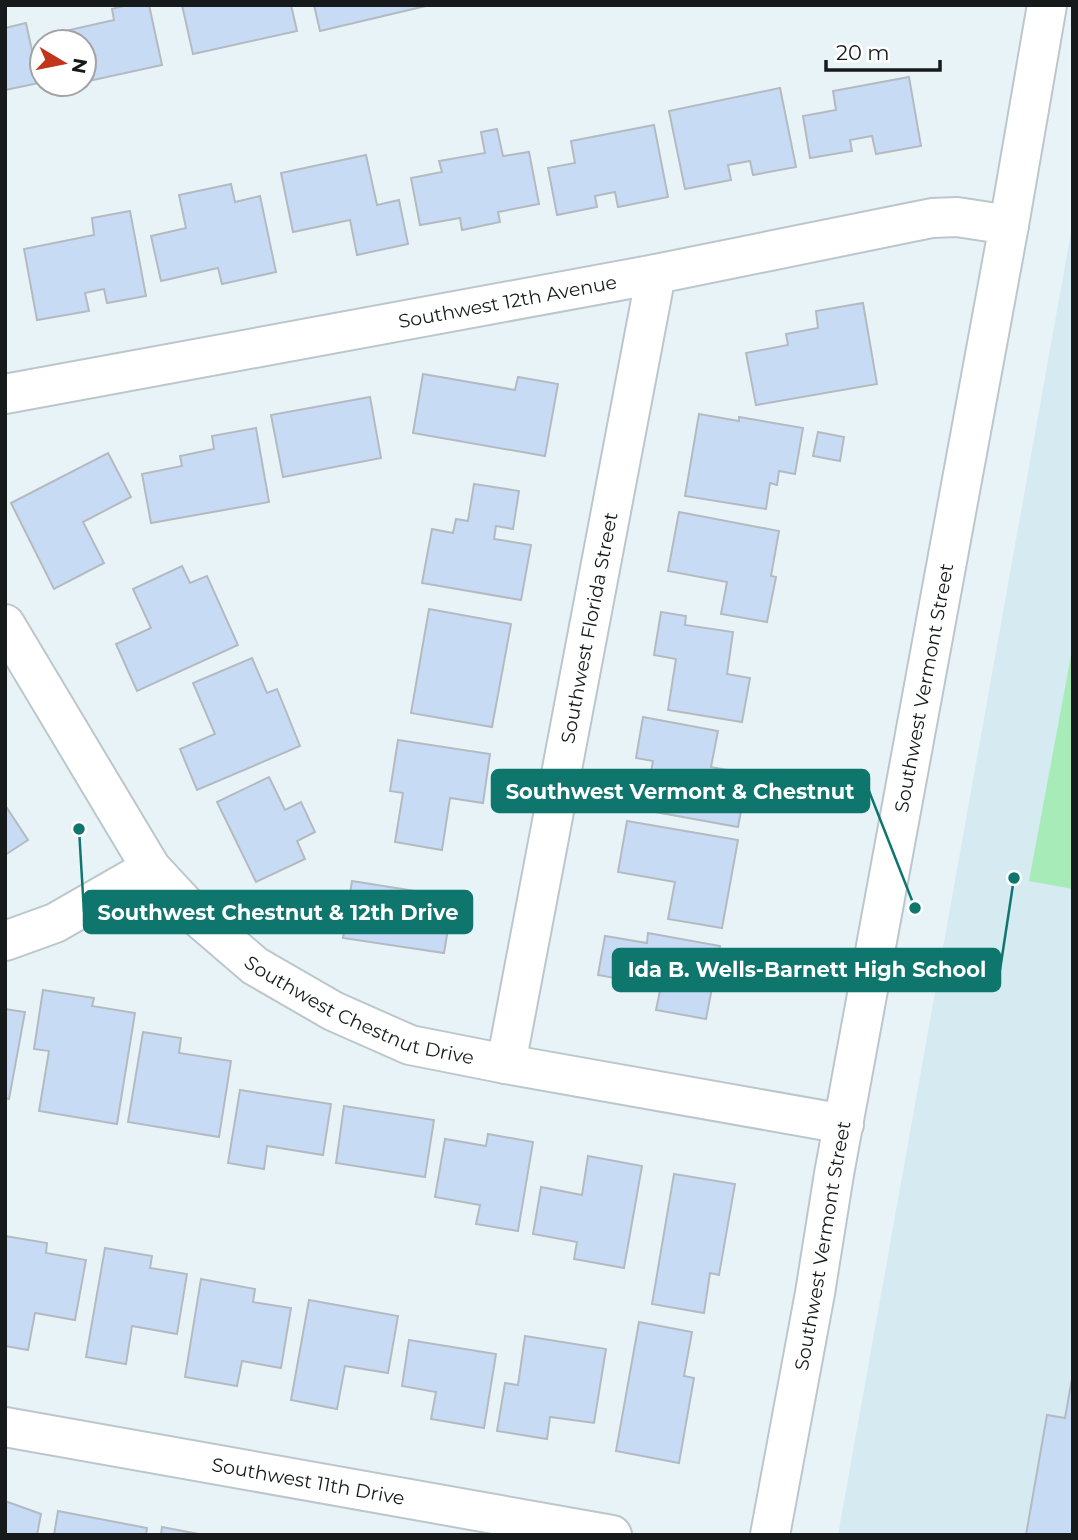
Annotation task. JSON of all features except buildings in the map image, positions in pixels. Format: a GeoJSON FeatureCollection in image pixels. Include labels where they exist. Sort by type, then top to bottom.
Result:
{"type":"FeatureCollection","features":[{"type":"Feature","properties":{"kind":"street","name":"Southwest Vermont Street"},"geometry":{"type":"LineString","coordinates":[[770,1535],[1047,5]]}},
{"type":"Feature","properties":{"kind":"street","name":"Southwest 12th Avenue"},"geometry":{"type":"LineString","coordinates":[[5,394],[656,274],[932,218],[957,216],[1009,225]]}},
{"type":"Feature","properties":{"kind":"street","name":"Southwest Florida Street"},"geometry":{"type":"LineString","coordinates":[[506,1064],[656,274]]}},
{"type":"Feature","properties":{"kind":"street","name":"Southwest Chestnut Drive"},"geometry":{"type":"LineString","coordinates":[[5,624],[152,869],[191,911],[255,966],[332,1012],[410,1045],[844,1124]]}},
{"type":"Feature","properties":{"kind":"street"},"geometry":{"type":"LineString","coordinates":[[5,941],[55,923],[152,869]]}},
{"type":"Feature","properties":{"kind":"street","name":"Southwest 11th Drive"},"geometry":{"type":"LineString","coordinates":[[5,1427],[611,1535]]}},
{"type":"Feature","properties":{"kind":"shaded area"},"geometry":{"type":"Polygon","coordinates":[[[1073,221],[1073,1535],[838,1535],[1073,221]]]}},
{"type":"Feature","properties":{"kind":"green space"},"geometry":{"type":"Polygon","coordinates":[[[1073,645],[1073,889],[1029,881],[1073,645]]]}},
{"type":"Feature","properties":{"kind":"place","name":"Southwest Chestnut & 12th Drive"},"geometry":{"type":"Point","coordinates":[79,829]}},
{"type":"Feature","properties":{"kind":"place","name":"Ida B. Wells-Barnett High School"},"geometry":{"type":"Point","coordinates":[1014,878]}},
{"type":"Feature","properties":{"kind":"place","name":"Southwest Vermont & Chestnut"},"geometry":{"type":"Point","coordinates":[915,908]}}]}
